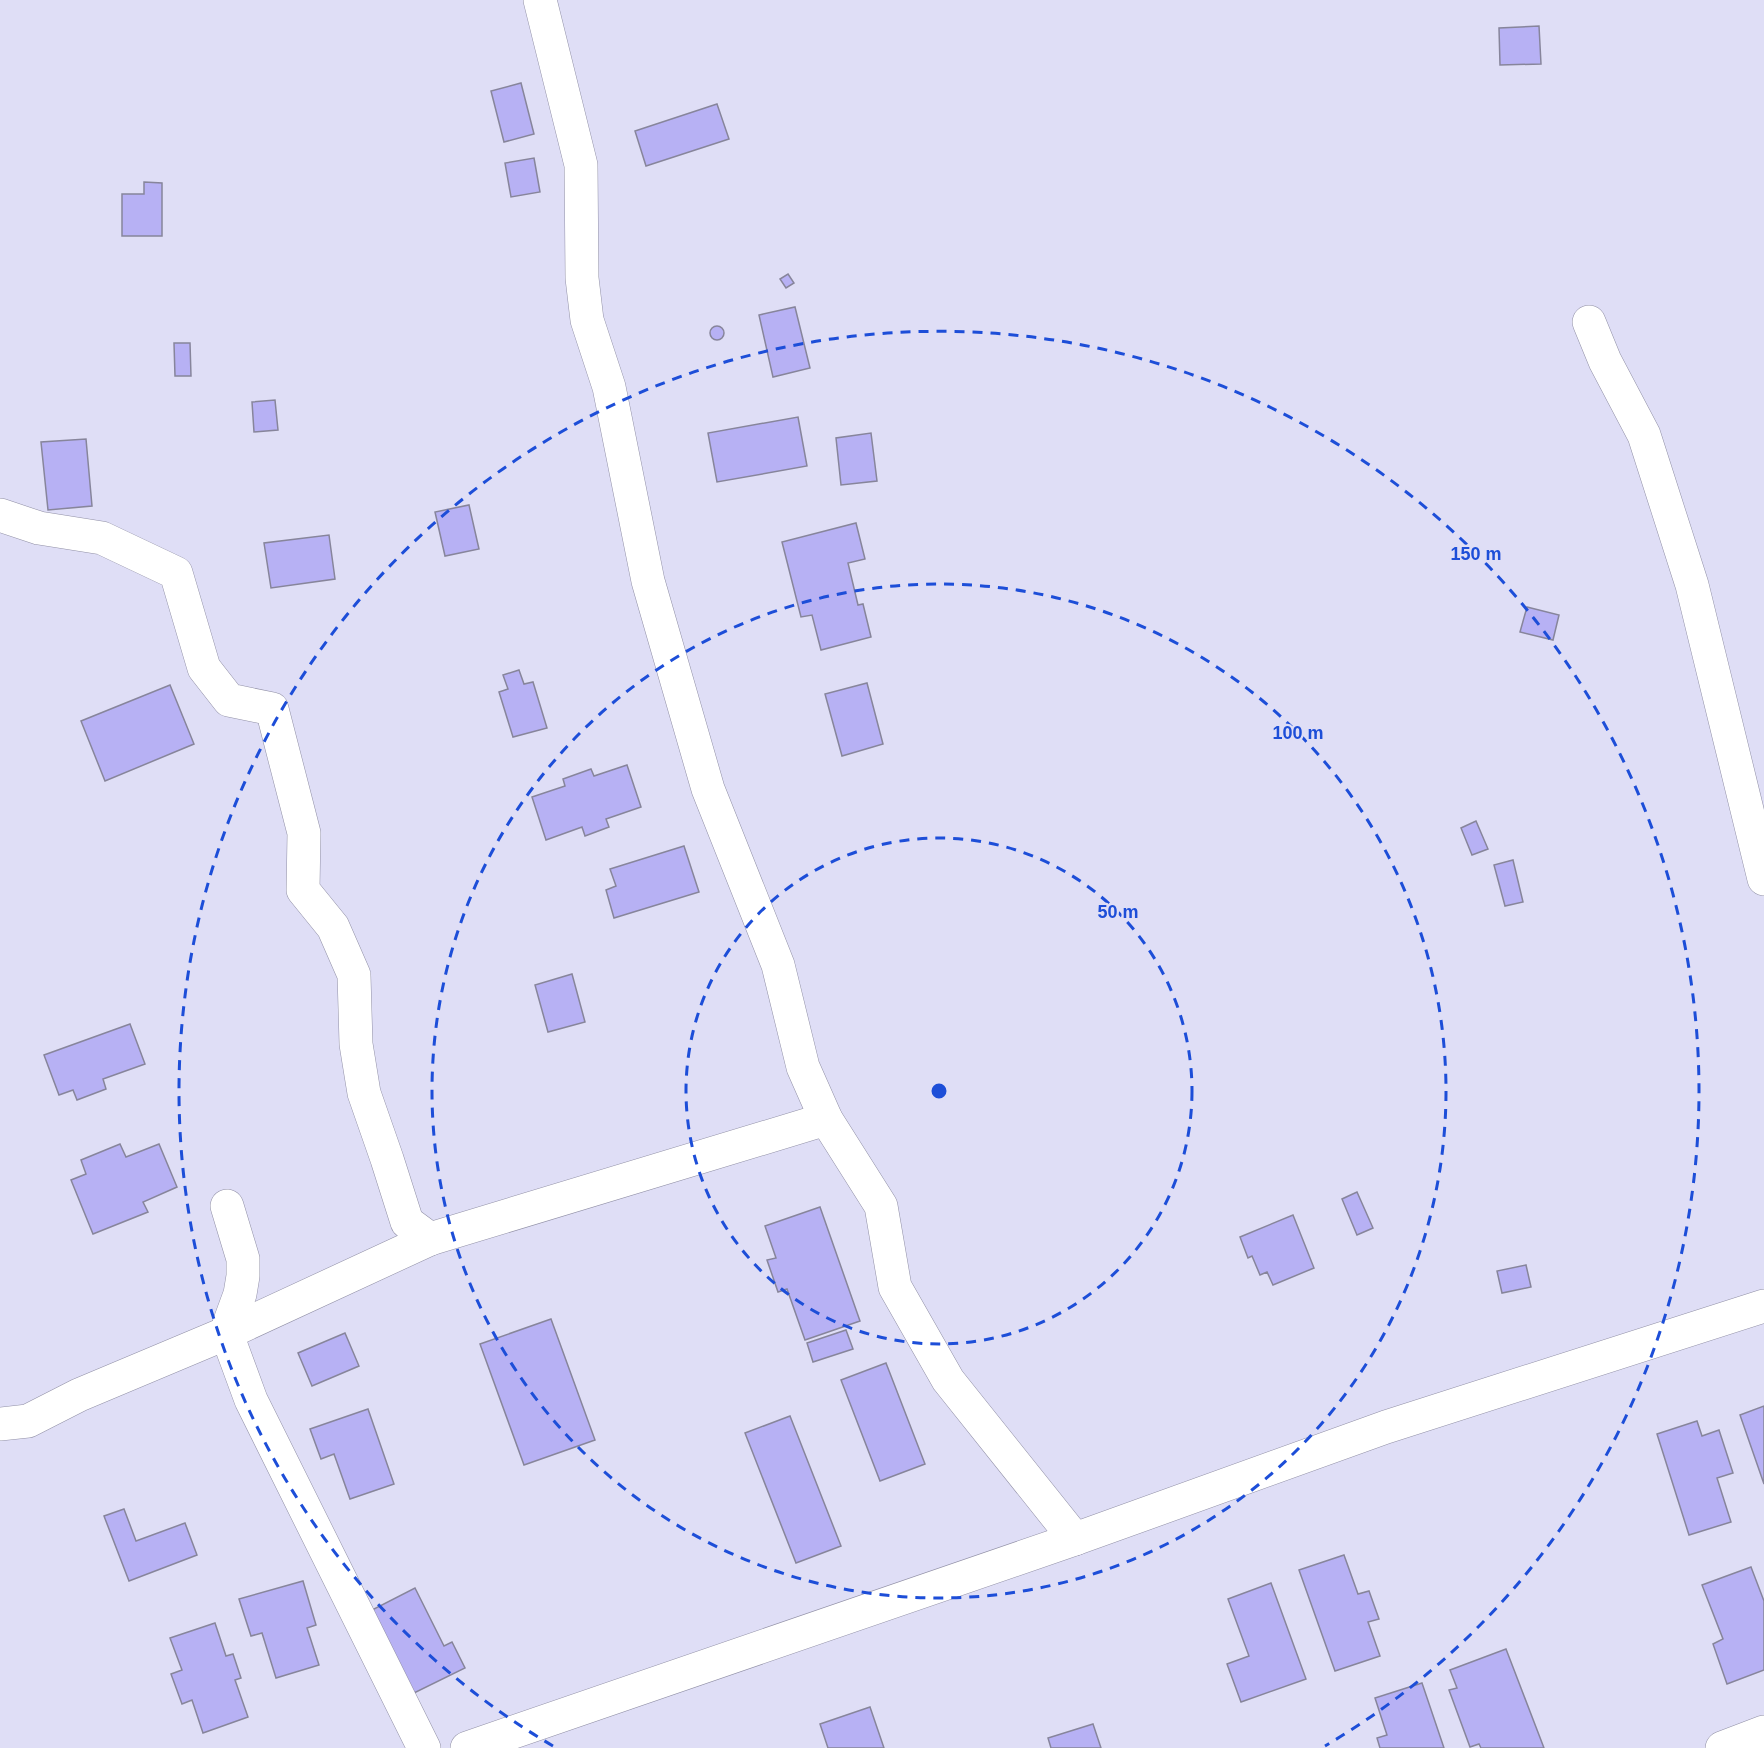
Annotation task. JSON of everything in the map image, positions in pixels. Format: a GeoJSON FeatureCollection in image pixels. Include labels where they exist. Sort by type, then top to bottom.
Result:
{"type":"FeatureCollection","features":[{"type":"Feature","properties":{"kind":"street"},"geometry":{"type":"LineString","coordinates":[[540,0],[581,165],[582,278],[587,320],[609,387],[648,581],[708,789],[778,965],[803,1067],[826,1119],[880,1206],[895,1287],[948,1380],[1075,1539]]}},
{"type":"Feature","properties":{"kind":"street"},"geometry":{"type":"LineString","coordinates":[[1589,322],[1605,361],[1644,435],[1692,585],[1764,879]]}},
{"type":"Feature","properties":{"kind":"street"},"geometry":{"type":"LineString","coordinates":[[0,514],[39,528],[102,538],[176,573],[204,668],[229,700],[272,708],[304,833],[303,890],[333,927],[354,975],[356,1044],[364,1093],[407,1222],[430,1239]]}},
{"type":"Feature","properties":{"kind":"street"},"geometry":{"type":"LineString","coordinates":[[0,1424],[28,1422],[89,1391],[229,1332],[430,1239],[826,1119]]}},
{"type":"Feature","properties":{"kind":"street"},"geometry":{"type":"LineString","coordinates":[[227,1206],[243,1259],[240,1294],[229,1324],[229,1340],[251,1400],[424,1748]]}},
{"type":"Feature","properties":{"kind":"street"},"geometry":{"type":"LineString","coordinates":[[467,1748],[1075,1539],[1386,1427],[1764,1306]]}},
{"type":"Feature","properties":{"kind":"street"},"geometry":{"type":"LineString","coordinates":[[1722,1748],[1764,1732]]}},
{"type":"Feature","properties":{"kind":"building"},"geometry":{"type":"Polygon","coordinates":[[[1539,26],[1541,64],[1500,65],[1499,28],[1539,26]]]}},
{"type":"Feature","properties":{"kind":"building"},"geometry":{"type":"Polygon","coordinates":[[[521,83],[534,134],[504,142],[491,91],[521,83]]]}},
{"type":"Feature","properties":{"kind":"building"},"geometry":{"type":"Polygon","coordinates":[[[717,104],[729,139],[646,166],[635,131],[717,104]]]}},
{"type":"Feature","properties":{"kind":"building"},"geometry":{"type":"Polygon","coordinates":[[[534,158],[540,192],[511,197],[505,163],[534,158]]]}},
{"type":"Feature","properties":{"kind":"building"},"geometry":{"type":"Polygon","coordinates":[[[144,182],[162,183],[162,236],[122,236],[122,194],[144,194],[144,182]]]}},
{"type":"Feature","properties":{"kind":"building"},"geometry":{"type":"Polygon","coordinates":[[[788,274],[794,283],[786,288],[780,279],[788,274]]]}},
{"type":"Feature","properties":{"kind":"building"},"geometry":{"type":"Polygon","coordinates":[[[795,307],[810,368],[773,377],[759,315],[795,307]]]}},
{"type":"Feature","properties":{"kind":"building"},"geometry":{"type":"Polygon","coordinates":[[[714,326],[720,326],[724,333],[720,340],[714,340],[710,336],[710,330],[714,326]]]}},
{"type":"Feature","properties":{"kind":"building"},"geometry":{"type":"Polygon","coordinates":[[[174,343],[190,343],[191,376],[175,376],[174,343]]]}},
{"type":"Feature","properties":{"kind":"building"},"geometry":{"type":"Polygon","coordinates":[[[275,400],[278,430],[254,432],[252,402],[275,400]]]}},
{"type":"Feature","properties":{"kind":"building"},"geometry":{"type":"Polygon","coordinates":[[[798,417],[807,466],[717,482],[708,433],[798,417]]]}},
{"type":"Feature","properties":{"kind":"building"},"geometry":{"type":"Polygon","coordinates":[[[871,433],[877,481],[841,485],[836,438],[871,433]]]}},
{"type":"Feature","properties":{"kind":"building"},"geometry":{"type":"Polygon","coordinates":[[[86,439],[92,506],[48,510],[41,442],[86,439]]]}},
{"type":"Feature","properties":{"kind":"building"},"geometry":{"type":"Polygon","coordinates":[[[469,505],[479,549],[445,556],[435,512],[469,505]]]}},
{"type":"Feature","properties":{"kind":"building"},"geometry":{"type":"Polygon","coordinates":[[[856,523],[865,559],[848,563],[858,605],[863,604],[871,637],[821,650],[812,615],[801,617],[782,542],[856,523]]]}},
{"type":"Feature","properties":{"kind":"building"},"geometry":{"type":"Polygon","coordinates":[[[329,535],[335,579],[271,588],[264,543],[329,535]]]}},
{"type":"Feature","properties":{"kind":"building"},"geometry":{"type":"Polygon","coordinates":[[[1527,607],[1559,615],[1553,640],[1520,632],[1527,607]]]}},
{"type":"Feature","properties":{"kind":"building"},"geometry":{"type":"Polygon","coordinates":[[[519,670],[524,684],[533,682],[547,728],[513,737],[499,692],[508,689],[503,675],[519,670]]]}},
{"type":"Feature","properties":{"kind":"building"},"geometry":{"type":"Polygon","coordinates":[[[867,683],[883,744],[842,756],[825,694],[867,683]]]}},
{"type":"Feature","properties":{"kind":"building"},"geometry":{"type":"Polygon","coordinates":[[[170,685],[194,744],[105,781],[81,721],[170,685]]]}},
{"type":"Feature","properties":{"kind":"building"},"geometry":{"type":"Polygon","coordinates":[[[627,765],[641,807],[606,819],[609,827],[585,836],[582,827],[546,840],[532,797],[565,786],[563,779],[591,769],[594,776],[627,765]]]}},
{"type":"Feature","properties":{"kind":"building"},"geometry":{"type":"Polygon","coordinates":[[[1476,821],[1488,849],[1472,855],[1461,828],[1476,821]]]}},
{"type":"Feature","properties":{"kind":"building"},"geometry":{"type":"Polygon","coordinates":[[[684,846],[699,892],[614,918],[606,890],[616,886],[610,869],[684,846]]]}},
{"type":"Feature","properties":{"kind":"building"},"geometry":{"type":"Polygon","coordinates":[[[1513,860],[1523,902],[1505,906],[1494,865],[1513,860]]]}},
{"type":"Feature","properties":{"kind":"building"},"geometry":{"type":"Polygon","coordinates":[[[572,974],[585,1022],[548,1032],[535,985],[572,974]]]}},
{"type":"Feature","properties":{"kind":"building"},"geometry":{"type":"Polygon","coordinates":[[[130,1024],[145,1064],[103,1079],[106,1089],[77,1100],[73,1090],[59,1095],[44,1055],[130,1024]]]}},
{"type":"Feature","properties":{"kind":"building"},"geometry":{"type":"Polygon","coordinates":[[[120,1144],[126,1157],[159,1144],[177,1187],[143,1202],[148,1212],[93,1234],[71,1180],[86,1174],[81,1160],[120,1144]]]}},
{"type":"Feature","properties":{"kind":"building"},"geometry":{"type":"Polygon","coordinates":[[[1357,1192],[1373,1228],[1357,1235],[1342,1199],[1357,1192]]]}},
{"type":"Feature","properties":{"kind":"building"},"geometry":{"type":"Polygon","coordinates":[[[820,1207],[860,1321],[805,1340],[787,1289],[778,1292],[767,1260],[776,1258],[765,1226],[820,1207]]]}},
{"type":"Feature","properties":{"kind":"building"},"geometry":{"type":"Polygon","coordinates":[[[1293,1215],[1314,1268],[1273,1285],[1267,1272],[1260,1275],[1252,1256],[1248,1258],[1240,1237],[1293,1215]]]}},
{"type":"Feature","properties":{"kind":"building"},"geometry":{"type":"Polygon","coordinates":[[[1526,1265],[1531,1287],[1502,1293],[1497,1271],[1526,1265]]]}},
{"type":"Feature","properties":{"kind":"building"},"geometry":{"type":"Polygon","coordinates":[[[551,1319],[595,1440],[524,1465],[480,1344],[551,1319]]]}},
{"type":"Feature","properties":{"kind":"building"},"geometry":{"type":"Polygon","coordinates":[[[846,1330],[853,1349],[813,1362],[807,1343],[846,1330]]]}},
{"type":"Feature","properties":{"kind":"building"},"geometry":{"type":"Polygon","coordinates":[[[345,1333],[359,1366],[312,1386],[298,1353],[345,1333]]]}},
{"type":"Feature","properties":{"kind":"building"},"geometry":{"type":"Polygon","coordinates":[[[886,1363],[925,1464],[880,1481],[841,1380],[886,1363]]]}},
{"type":"Feature","properties":{"kind":"building"},"geometry":{"type":"Polygon","coordinates":[[[1764,1406],[1764,1484],[1740,1415],[1764,1406]]]}},
{"type":"Feature","properties":{"kind":"building"},"geometry":{"type":"Polygon","coordinates":[[[368,1409],[394,1484],[350,1499],[334,1454],[321,1459],[310,1429],[368,1409]]]}},
{"type":"Feature","properties":{"kind":"building"},"geometry":{"type":"Polygon","coordinates":[[[790,1416],[841,1546],[796,1563],[745,1433],[790,1416]]]}},
{"type":"Feature","properties":{"kind":"building"},"geometry":{"type":"Polygon","coordinates":[[[1697,1421],[1702,1436],[1719,1430],[1733,1473],[1717,1478],[1731,1522],[1689,1535],[1657,1434],[1697,1421]]]}},
{"type":"Feature","properties":{"kind":"building"},"geometry":{"type":"Polygon","coordinates":[[[124,1509],[136,1541],[185,1523],[197,1555],[129,1581],[104,1516],[124,1509]]]}},
{"type":"Feature","properties":{"kind":"building"},"geometry":{"type":"Polygon","coordinates":[[[1344,1555],[1358,1594],[1369,1591],[1379,1619],[1368,1622],[1380,1656],[1335,1671],[1299,1570],[1344,1555]]]}},
{"type":"Feature","properties":{"kind":"building"},"geometry":{"type":"Polygon","coordinates":[[[1751,1567],[1764,1601],[1764,1670],[1727,1684],[1713,1644],[1723,1639],[1702,1585],[1751,1567]]]}},
{"type":"Feature","properties":{"kind":"building"},"geometry":{"type":"Polygon","coordinates":[[[303,1581],[316,1625],[307,1628],[319,1665],[276,1678],[262,1633],[251,1636],[239,1599],[303,1581]]]}},
{"type":"Feature","properties":{"kind":"building"},"geometry":{"type":"Polygon","coordinates":[[[1271,1583],[1306,1679],[1241,1702],[1227,1664],[1249,1656],[1228,1599],[1271,1583]]]}},
{"type":"Feature","properties":{"kind":"building"},"geometry":{"type":"Polygon","coordinates":[[[415,1588],[444,1646],[452,1642],[465,1668],[412,1694],[370,1611],[415,1588]]]}},
{"type":"Feature","properties":{"kind":"building"},"geometry":{"type":"Polygon","coordinates":[[[215,1623],[226,1656],[233,1654],[241,1678],[235,1680],[248,1717],[203,1733],[192,1700],[182,1704],[171,1674],[182,1670],[170,1638],[215,1623]]]}},
{"type":"Feature","properties":{"kind":"building"},"geometry":{"type":"Polygon","coordinates":[[[1506,1649],[1544,1748],[1481,1748],[1479,1744],[1470,1747],[1449,1690],[1457,1688],[1450,1670],[1506,1649]]]}},
{"type":"Feature","properties":{"kind":"building"},"geometry":{"type":"Polygon","coordinates":[[[1422,1683],[1444,1748],[1380,1748],[1377,1738],[1387,1735],[1375,1698],[1422,1683]]]}},
{"type":"Feature","properties":{"kind":"building"},"geometry":{"type":"Polygon","coordinates":[[[870,1707],[884,1748],[828,1748],[820,1724],[870,1707]]]}},
{"type":"Feature","properties":{"kind":"building"},"geometry":{"type":"Polygon","coordinates":[[[1093,1724],[1101,1748],[1051,1748],[1048,1738],[1093,1724]]]}}]}
